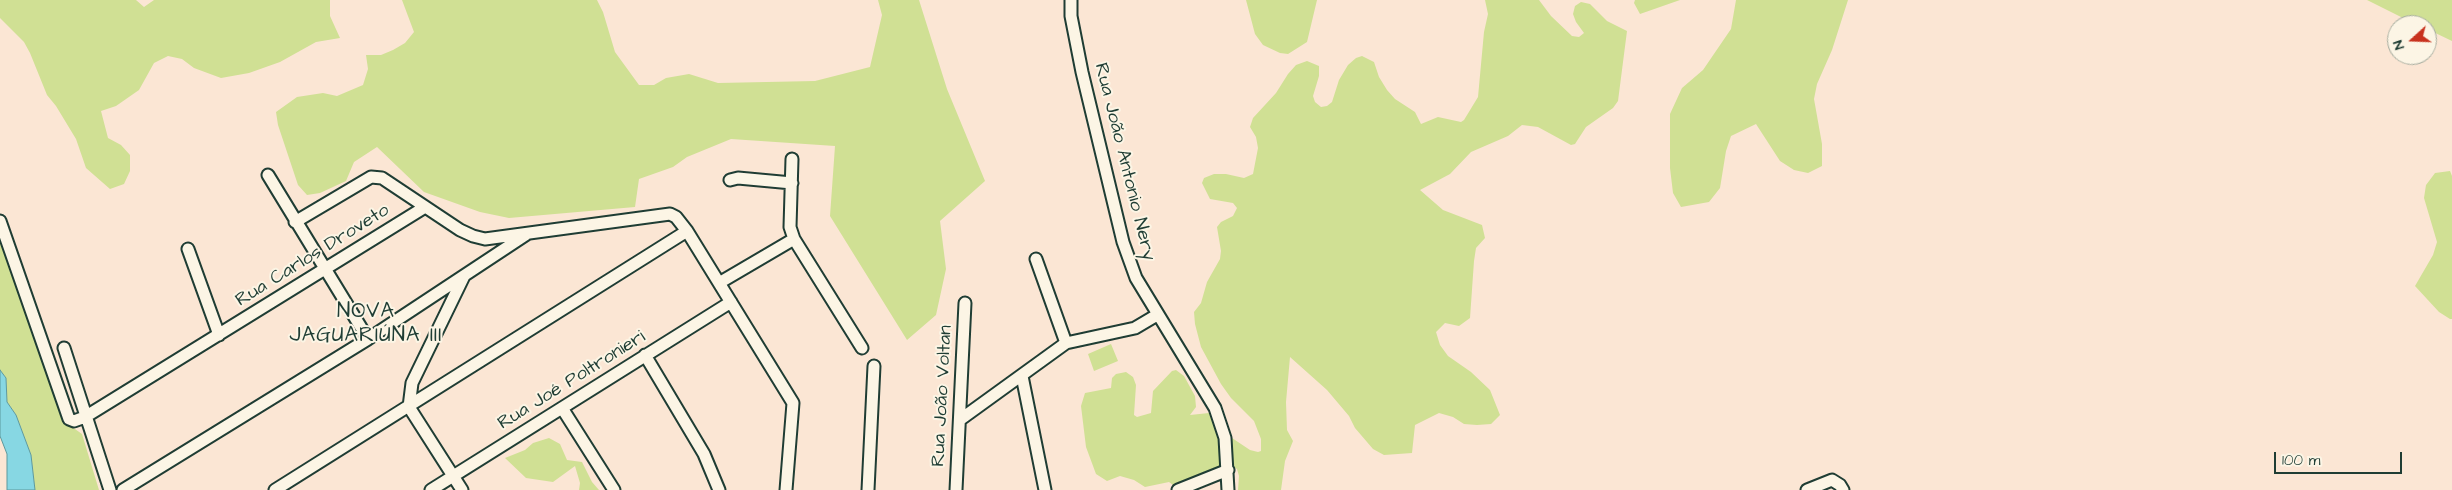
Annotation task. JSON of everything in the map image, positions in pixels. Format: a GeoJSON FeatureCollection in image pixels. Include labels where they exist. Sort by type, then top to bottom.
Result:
{"type":"FeatureCollection","features":[{"type":"Feature","properties":{"kind":"street","name":"Rua João Antonio Nery"},"geometry":{"type":"LineString","coordinates":[[1071,0],[1071,16],[1082,72],[1123,242],[1136,278],[1215,408],[1225,438],[1228,490]]}},
{"type":"Feature","properties":{"kind":"street"},"geometry":{"type":"LineString","coordinates":[[792,159],[790,227],[794,238],[862,348]]}},
{"type":"Feature","properties":{"kind":"street"},"geometry":{"type":"LineString","coordinates":[[268,175],[324,270],[368,339]]}},
{"type":"Feature","properties":{"kind":"street"},"geometry":{"type":"LineString","coordinates":[[295,222],[372,177],[382,178],[473,236],[485,239],[670,214],[676,217],[687,231],[793,402],[786,490]]}},
{"type":"Feature","properties":{"kind":"street"},"geometry":{"type":"LineString","coordinates":[[730,180],[738,178],[792,182]]}},
{"type":"Feature","properties":{"kind":"street","name":"Rua Carlos Droveto"},"geometry":{"type":"LineString","coordinates":[[86,417],[425,207]]}},
{"type":"Feature","properties":{"kind":"street"},"geometry":{"type":"LineString","coordinates":[[0,221],[69,419],[74,421],[86,417]]}},
{"type":"Feature","properties":{"kind":"street"},"geometry":{"type":"LineString","coordinates":[[275,490],[687,231]]}},
{"type":"Feature","properties":{"kind":"street"},"geometry":{"type":"LineString","coordinates":[[123,490],[368,339],[529,233]]}},
{"type":"Feature","properties":{"kind":"street"},"geometry":{"type":"LineString","coordinates":[[719,283],[794,238]]}},
{"type":"Feature","properties":{"kind":"street","name":"Rua Carlos Droveto"},"geometry":{"type":"LineString","coordinates":[[188,249],[219,335]]}},
{"type":"Feature","properties":{"kind":"street"},"geometry":{"type":"LineString","coordinates":[[1036,259],[1066,343]]}},
{"type":"Feature","properties":{"kind":"street"},"geometry":{"type":"LineString","coordinates":[[462,490],[409,406],[412,383],[465,275]]}},
{"type":"Feature","properties":{"kind":"street","name":"Rua Joé Poltronieri"},"geometry":{"type":"LineString","coordinates":[[431,490],[731,302]]}},
{"type":"Feature","properties":{"kind":"street","name":"Rua João Voltan"},"geometry":{"type":"LineString","coordinates":[[956,490],[961,419],[965,303]]}},
{"type":"Feature","properties":{"kind":"street"},"geometry":{"type":"LineString","coordinates":[[961,419],[1066,343],[1135,328],[1157,314]]}},
{"type":"Feature","properties":{"kind":"street"},"geometry":{"type":"LineString","coordinates":[[64,348],[110,490]]}},
{"type":"Feature","properties":{"kind":"street"},"geometry":{"type":"LineString","coordinates":[[645,355],[704,454],[719,490]]}},
{"type":"Feature","properties":{"kind":"street"},"geometry":{"type":"LineString","coordinates":[[868,490],[874,366]]}},
{"type":"Feature","properties":{"kind":"street"},"geometry":{"type":"LineString","coordinates":[[1022,376],[1045,490]]}},
{"type":"Feature","properties":{"kind":"street"},"geometry":{"type":"LineString","coordinates":[[562,408],[614,490]]}},
{"type":"Feature","properties":{"kind":"street"},"geometry":{"type":"LineString","coordinates":[[1178,490],[1228,470]]}},
{"type":"Feature","properties":{"kind":"street"},"geometry":{"type":"LineString","coordinates":[[1807,490],[1832,480],[1840,485],[1843,490]]}},
{"type":"Feature","properties":{"kind":"green space"},"geometry":{"type":"Polygon","coordinates":[[[0,0],[136,0],[144,7],[154,0],[330,0],[330,16],[340,38],[316,42],[280,62],[249,73],[221,78],[194,68],[182,59],[168,56],[154,63],[139,90],[116,106],[101,111],[108,138],[121,145],[130,155],[130,171],[124,184],[110,189],[86,168],[76,139],[47,95],[24,42],[0,18],[0,0]]]}},
{"type":"Feature","properties":{"kind":"green space"},"geometry":{"type":"Polygon","coordinates":[[[402,0],[597,0],[603,12],[615,52],[639,85],[654,85],[666,78],[689,74],[718,83],[815,81],[870,67],[882,15],[878,0],[919,0],[947,89],[985,181],[940,221],[946,269],[936,315],[907,340],[830,216],[835,146],[731,139],[687,157],[673,167],[639,179],[635,207],[509,218],[480,212],[424,192],[377,147],[354,162],[346,181],[320,193],[307,195],[298,185],[278,125],[276,112],[297,97],[323,93],[337,96],[363,85],[368,69],[366,55],[381,55],[393,50],[405,43],[414,32],[402,0]]]}},
{"type":"Feature","properties":{"kind":"green space"},"geometry":{"type":"Polygon","coordinates":[[[1246,0],[1317,0],[1307,42],[1288,54],[1280,53],[1263,45],[1255,34],[1246,0]]]}},
{"type":"Feature","properties":{"kind":"green space"},"geometry":{"type":"Polygon","coordinates":[[[1485,0],[1539,0],[1551,16],[1572,36],[1579,37],[1584,33],[1573,14],[1575,6],[1581,2],[1590,4],[1607,21],[1627,31],[1618,101],[1613,108],[1586,127],[1575,144],[1571,145],[1538,127],[1522,125],[1508,136],[1471,152],[1450,174],[1420,190],[1443,210],[1482,225],[1485,238],[1476,248],[1470,318],[1459,326],[1445,323],[1436,332],[1440,345],[1448,356],[1471,372],[1490,390],[1500,415],[1491,424],[1477,425],[1464,424],[1453,417],[1439,413],[1415,425],[1412,453],[1384,455],[1373,449],[1327,390],[1290,357],[1286,402],[1287,430],[1293,441],[1285,461],[1281,490],[1238,490],[1239,476],[1237,469],[1233,467],[1204,473],[1173,485],[1169,482],[1145,487],[1134,480],[1120,476],[1107,481],[1096,474],[1086,447],[1081,406],[1085,393],[1111,388],[1112,378],[1116,374],[1126,372],[1133,377],[1136,385],[1134,415],[1137,417],[1151,413],[1153,391],[1172,371],[1176,370],[1184,376],[1195,396],[1196,407],[1190,415],[1209,413],[1220,430],[1250,450],[1261,451],[1261,439],[1254,421],[1231,398],[1221,384],[1201,347],[1195,324],[1194,312],[1201,303],[1207,282],[1220,259],[1221,251],[1217,227],[1221,222],[1233,216],[1237,208],[1233,203],[1210,199],[1202,183],[1204,178],[1214,174],[1226,174],[1244,178],[1253,174],[1258,148],[1256,137],[1250,127],[1253,118],[1276,93],[1296,65],[1307,61],[1319,66],[1319,76],[1313,96],[1315,102],[1321,107],[1327,106],[1332,102],[1339,80],[1348,65],[1356,58],[1362,56],[1374,62],[1379,77],[1387,90],[1395,99],[1415,112],[1421,124],[1438,117],[1461,122],[1478,97],[1484,32],[1488,14],[1485,0]]]}},
{"type":"Feature","properties":{"kind":"green space"},"geometry":{"type":"Polygon","coordinates":[[[1635,0],[1680,0],[1640,14],[1634,3],[1635,0]]]}},
{"type":"Feature","properties":{"kind":"green space"},"geometry":{"type":"Polygon","coordinates":[[[1736,0],[1848,0],[1832,50],[1817,84],[1814,99],[1822,144],[1822,166],[1808,173],[1794,170],[1780,161],[1756,124],[1731,136],[1726,151],[1720,188],[1709,202],[1681,207],[1673,193],[1670,168],[1670,114],[1682,88],[1703,70],[1731,29],[1736,0]]]}},
{"type":"Feature","properties":{"kind":"green space"},"geometry":{"type":"Polygon","coordinates":[[[2367,0],[2452,0],[2452,41],[2437,34],[2437,15],[2397,15],[2367,0]]]}},
{"type":"Feature","properties":{"kind":"green space"},"geometry":{"type":"Polygon","coordinates":[[[2450,171],[2452,176],[2452,319],[2439,312],[2415,286],[2433,255],[2437,242],[2424,198],[2426,185],[2435,173],[2450,171]]]}},
{"type":"Feature","properties":{"kind":"green space"},"geometry":{"type":"Polygon","coordinates":[[[0,241],[61,413],[65,422],[82,434],[99,490],[35,490],[31,455],[16,415],[7,402],[6,378],[0,370],[0,241]]]}},
{"type":"Feature","properties":{"kind":"green space"},"geometry":{"type":"Polygon","coordinates":[[[1111,344],[1118,361],[1094,371],[1088,354],[1111,344]]]}},
{"type":"Feature","properties":{"kind":"green space"},"geometry":{"type":"Polygon","coordinates":[[[549,438],[560,444],[567,460],[582,462],[592,482],[599,490],[579,490],[580,483],[575,466],[553,482],[526,478],[505,458],[525,450],[533,443],[549,438]]]}},
{"type":"Feature","properties":{"kind":"water"},"geometry":{"type":"Polygon","coordinates":[[[0,370],[6,378],[7,402],[16,415],[31,455],[35,490],[7,490],[7,454],[0,436],[0,370]]]}},
{"type":"Feature","properties":{"kind":"district","name":"NOVA JAGUARIÚNA III"},"geometry":{"type":"Point","coordinates":[366,325]}}]}
